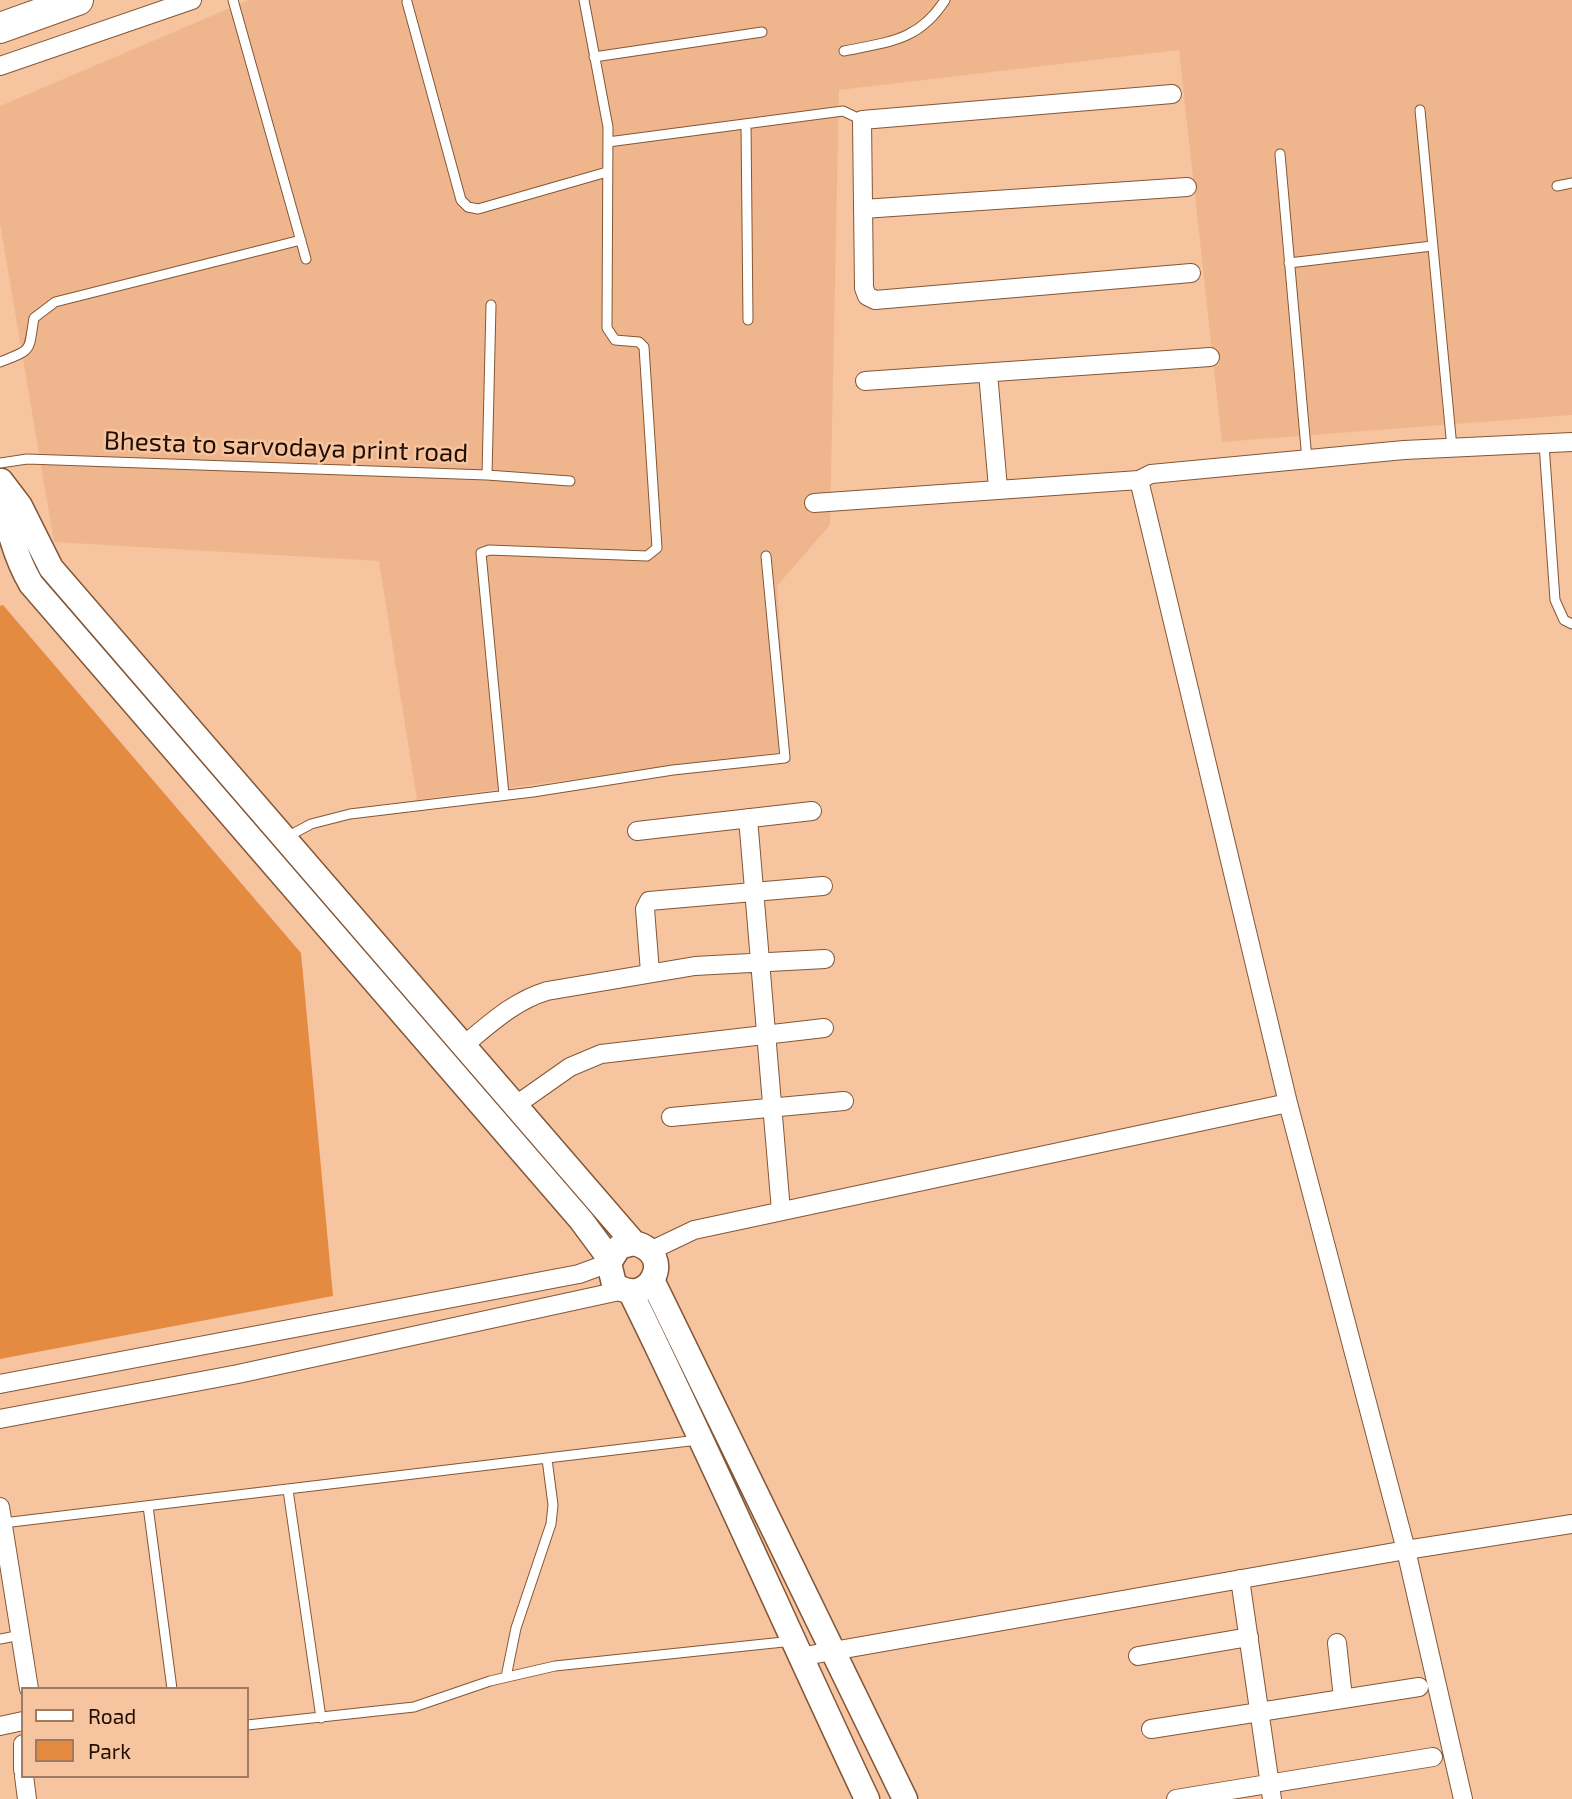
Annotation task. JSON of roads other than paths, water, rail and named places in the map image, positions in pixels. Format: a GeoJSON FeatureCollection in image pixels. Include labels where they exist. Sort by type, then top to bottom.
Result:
{"type":"FeatureCollection","features":[{"type":"Feature","properties":{"kind":"highway"},"geometry":{"type":"LineString","coordinates":[[0,28],[78,0]]}},
{"type":"Feature","properties":{"kind":"main road"},"geometry":{"type":"LineString","coordinates":[[0,473],[14,551],[32,584],[572,1209],[609,1261],[614,1284],[635,1287]]}},
{"type":"Feature","properties":{"kind":"main road"},"geometry":{"type":"LineString","coordinates":[[8,509],[51,568],[516,1105],[656,1262],[635,1287]]}},
{"type":"Feature","properties":{"kind":"main road"},"geometry":{"type":"LineString","coordinates":[[609,1261],[619,1247],[642,1247]]}},
{"type":"Feature","properties":{"kind":"main road"},"geometry":{"type":"LineString","coordinates":[[635,1287],[796,1649],[867,1799]]}},
{"type":"Feature","properties":{"kind":"main road"},"geometry":{"type":"LineString","coordinates":[[635,1287],[832,1650],[905,1799]]}},
{"type":"Feature","properties":{"kind":"street"},"geometry":{"type":"LineString","coordinates":[[0,65],[192,0]]}},
{"type":"Feature","properties":{"kind":"street"},"geometry":{"type":"LineString","coordinates":[[1172,94],[862,120],[864,288],[867,296],[875,300],[1191,272]]}},
{"type":"Feature","properties":{"kind":"street"},"geometry":{"type":"LineString","coordinates":[[863,209],[1187,187]]}},
{"type":"Feature","properties":{"kind":"street"},"geometry":{"type":"LineString","coordinates":[[865,381],[1210,357]]}},
{"type":"Feature","properties":{"kind":"street"},"geometry":{"type":"LineString","coordinates":[[988,373],[998,488]]}},
{"type":"Feature","properties":{"kind":"street"},"geometry":{"type":"LineString","coordinates":[[814,503],[1139,480],[1151,474],[1452,448],[1572,442]]}},
{"type":"Feature","properties":{"kind":"street"},"geometry":{"type":"LineString","coordinates":[[1139,480],[1287,1103],[1406,1550],[1463,1799]]}},
{"type":"Feature","properties":{"kind":"street"},"geometry":{"type":"LineString","coordinates":[[637,831],[812,811]]}},
{"type":"Feature","properties":{"kind":"street"},"geometry":{"type":"LineString","coordinates":[[748,818],[781,1212]]}},
{"type":"Feature","properties":{"kind":"street"},"geometry":{"type":"LineString","coordinates":[[650,972],[645,909],[649,901],[823,886]]}},
{"type":"Feature","properties":{"kind":"street"},"geometry":{"type":"LineString","coordinates":[[464,1045],[527,997],[650,972],[824,959]]}},
{"type":"Feature","properties":{"kind":"street"},"geometry":{"type":"LineString","coordinates":[[516,1105],[585,1059],[824,1028]]}},
{"type":"Feature","properties":{"kind":"street"},"geometry":{"type":"LineString","coordinates":[[671,1117],[844,1101]]}},
{"type":"Feature","properties":{"kind":"street"},"geometry":{"type":"LineString","coordinates":[[642,1247],[694,1230],[1287,1103]]}},
{"type":"Feature","properties":{"kind":"street"},"geometry":{"type":"LineString","coordinates":[[0,1384],[579,1274],[609,1261]]}},
{"type":"Feature","properties":{"kind":"street"},"geometry":{"type":"LineString","coordinates":[[0,1419],[238,1374],[635,1287]]}},
{"type":"Feature","properties":{"kind":"street"},"geometry":{"type":"LineString","coordinates":[[1,1515],[29,1687]]}},
{"type":"Feature","properties":{"kind":"street"},"geometry":{"type":"LineString","coordinates":[[796,1649],[832,1650],[1406,1550],[1572,1524]]}},
{"type":"Feature","properties":{"kind":"street"},"geometry":{"type":"LineString","coordinates":[[1240,1579],[1271,1792]]}},
{"type":"Feature","properties":{"kind":"street"},"geometry":{"type":"LineString","coordinates":[[1138,1656],[1249,1637]]}},
{"type":"Feature","properties":{"kind":"street"},"geometry":{"type":"LineString","coordinates":[[1337,1643],[1343,1698]]}},
{"type":"Feature","properties":{"kind":"street"},"geometry":{"type":"LineString","coordinates":[[1151,1729],[1419,1687]]}},
{"type":"Feature","properties":{"kind":"street"},"geometry":{"type":"LineString","coordinates":[[0,1726],[21,1721]]}},
{"type":"Feature","properties":{"kind":"street"},"geometry":{"type":"LineString","coordinates":[[1176,1799],[1271,1792],[1433,1757]]}},
{"type":"Feature","properties":{"kind":"street"},"geometry":{"type":"LineString","coordinates":[[24,1778],[27,1799]]}},
{"type":"Feature","properties":{"kind":"lane"},"geometry":{"type":"LineString","coordinates":[[233,0],[306,259]]}},
{"type":"Feature","properties":{"kind":"lane"},"geometry":{"type":"LineString","coordinates":[[504,795],[481,553],[489,550],[647,556],[657,548],[644,346],[639,342],[615,340],[607,328],[608,142],[584,0]]}},
{"type":"Feature","properties":{"kind":"lane"},"geometry":{"type":"LineString","coordinates":[[844,51],[890,42],[919,32],[934,18],[945,0]]}},
{"type":"Feature","properties":{"kind":"lane"},"geometry":{"type":"LineString","coordinates":[[407,2],[461,200],[468,206],[478,209],[607,172]]}},
{"type":"Feature","properties":{"kind":"lane"},"geometry":{"type":"LineString","coordinates":[[594,57],[762,33]]}},
{"type":"Feature","properties":{"kind":"lane"},"geometry":{"type":"LineString","coordinates":[[1419,110],[1452,448]]}},
{"type":"Feature","properties":{"kind":"lane"},"geometry":{"type":"LineString","coordinates":[[608,142],[843,111],[862,120]]}},
{"type":"Feature","properties":{"kind":"lane"},"geometry":{"type":"LineString","coordinates":[[746,124],[748,320]]}},
{"type":"Feature","properties":{"kind":"lane"},"geometry":{"type":"LineString","coordinates":[[1279,155],[1307,460]]}},
{"type":"Feature","properties":{"kind":"lane"},"geometry":{"type":"LineString","coordinates":[[1557,186],[1572,183]]}},
{"type":"Feature","properties":{"kind":"lane"},"geometry":{"type":"LineString","coordinates":[[0,362],[26,352],[30,347],[34,318],[55,302],[301,240]]}},
{"type":"Feature","properties":{"kind":"lane"},"geometry":{"type":"LineString","coordinates":[[1289,263],[1432,246]]}},
{"type":"Feature","properties":{"kind":"lane"},"geometry":{"type":"LineString","coordinates":[[487,475],[491,304]]}},
{"type":"Feature","properties":{"kind":"lane"},"geometry":{"type":"LineString","coordinates":[[1544,444],[1555,600],[1564,620],[1572,624]]}},
{"type":"Feature","properties":{"kind":"lane","name":"Bhesta to sarvodaya print road"},"geometry":{"type":"LineString","coordinates":[[0,473],[27,459],[487,475],[570,481]]}},
{"type":"Feature","properties":{"kind":"lane"},"geometry":{"type":"LineString","coordinates":[[285,838],[311,824],[340,816],[673,770],[785,758],[766,556]]}},
{"type":"Feature","properties":{"kind":"lane"},"geometry":{"type":"LineString","coordinates":[[1,1515],[148,1506],[704,1440]]}},
{"type":"Feature","properties":{"kind":"lane"},"geometry":{"type":"LineString","coordinates":[[506,1677],[516,1628],[551,1524],[553,1505],[547,1459]]}},
{"type":"Feature","properties":{"kind":"lane"},"geometry":{"type":"LineString","coordinates":[[288,1490],[321,1718]]}},
{"type":"Feature","properties":{"kind":"lane"},"geometry":{"type":"LineString","coordinates":[[148,1506],[172,1687]]}},
{"type":"Feature","properties":{"kind":"lane"},"geometry":{"type":"LineString","coordinates":[[0,1639],[21,1635]]}},
{"type":"Feature","properties":{"kind":"lane"},"geometry":{"type":"LineString","coordinates":[[248,1726],[414,1707],[506,1677],[555,1666],[796,1649]]}}]}
